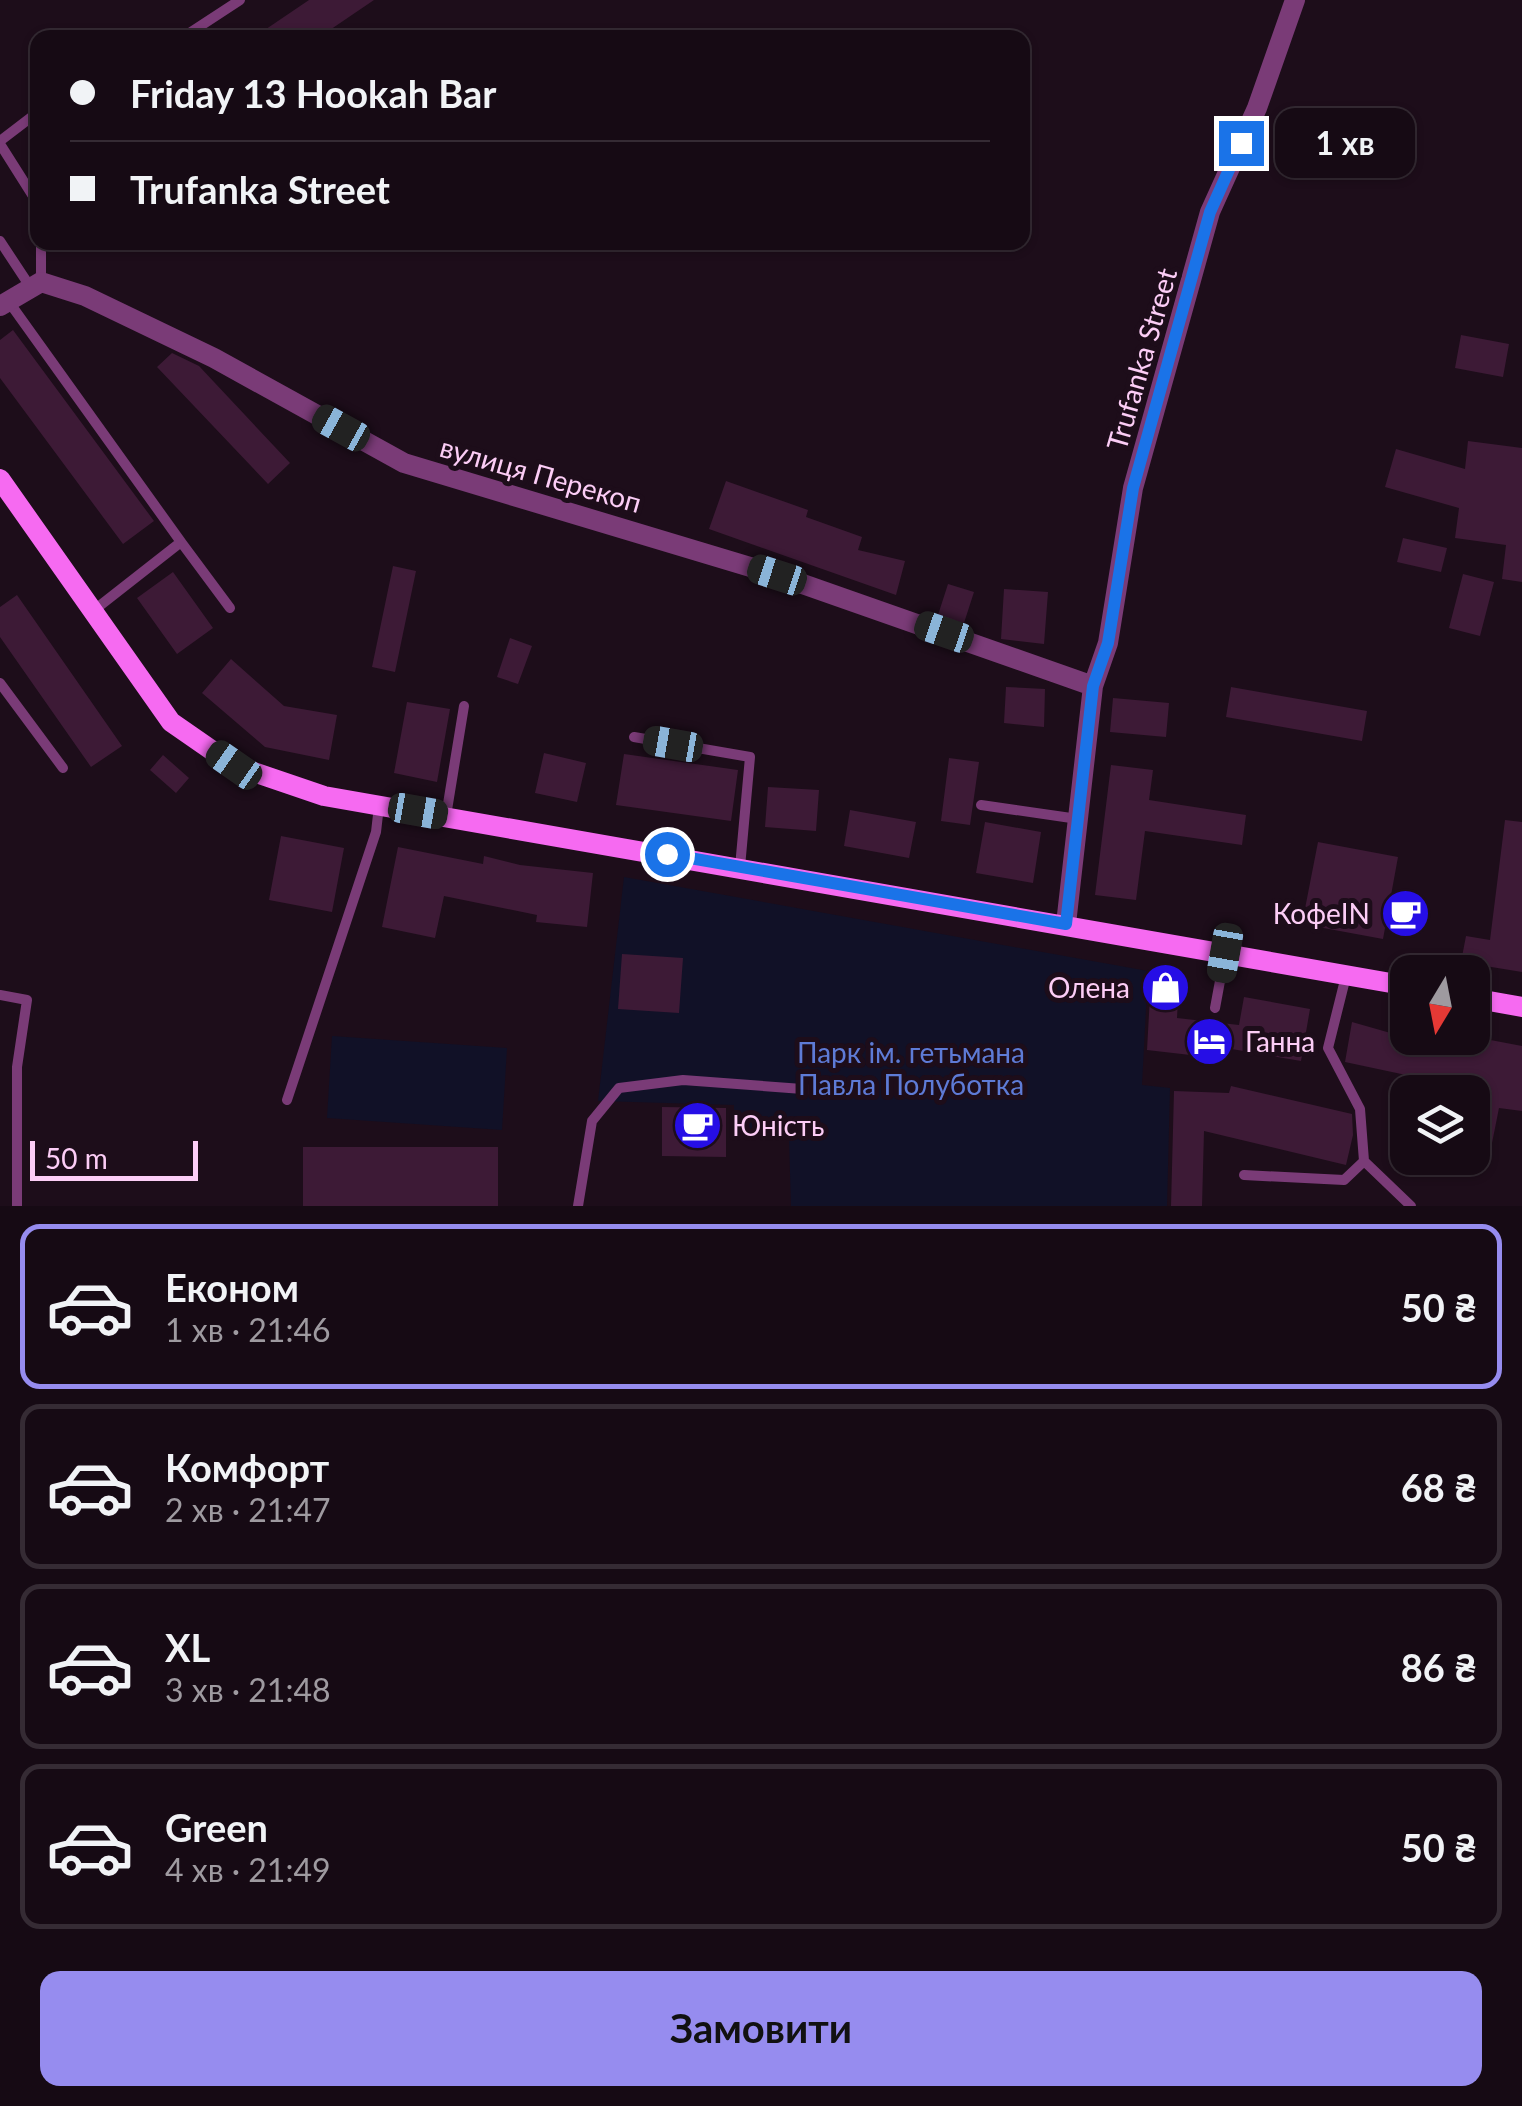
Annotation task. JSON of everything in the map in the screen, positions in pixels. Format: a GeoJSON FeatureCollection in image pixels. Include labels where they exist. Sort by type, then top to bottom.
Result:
{"type":"FeatureCollection","features":[{"type":"Feature","properties":{"kind":"main road"},"geometry":{"type":"LineString","coordinates":[[0,479],[171,722],[234,765],[324,796],[1390,983]]}},
{"type":"Feature","properties":{"kind":"main road"},"geometry":{"type":"LineString","coordinates":[[1490,1001],[1522,1006]]}},
{"type":"Feature","properties":{"kind":"street","name":"Trufanka Street"},"geometry":{"type":"LineString","coordinates":[[1066,924],[1093,686],[1108,643],[1133,488],[1210,212],[1256,108],[1295,0]]}},
{"type":"Feature","properties":{"kind":"street","name":"вулиця Перекоп"},"geometry":{"type":"LineString","coordinates":[[36,285],[85,296],[214,358],[404,463],[758,569],[1093,686]]}},
{"type":"Feature","properties":{"kind":"street"},"geometry":{"type":"LineString","coordinates":[[4,304],[36,285]]}},
{"type":"Feature","properties":{"kind":"lane"},"geometry":{"type":"LineString","coordinates":[[194,30],[240,0]]}},
{"type":"Feature","properties":{"kind":"lane"},"geometry":{"type":"LineString","coordinates":[[30,118],[0,142],[30,191]]}},
{"type":"Feature","properties":{"kind":"lane"},"geometry":{"type":"LineString","coordinates":[[0,241],[36,285]]}},
{"type":"Feature","properties":{"kind":"lane"},"geometry":{"type":"LineString","coordinates":[[36,285],[40,250]]}},
{"type":"Feature","properties":{"kind":"lane"},"geometry":{"type":"LineString","coordinates":[[4,304],[230,608]]}},
{"type":"Feature","properties":{"kind":"lane"},"geometry":{"type":"LineString","coordinates":[[93,611],[181,542]]}},
{"type":"Feature","properties":{"kind":"lane"},"geometry":{"type":"LineString","coordinates":[[0,683],[62,768]]}},
{"type":"Feature","properties":{"kind":"lane"},"geometry":{"type":"LineString","coordinates":[[446,816],[464,706]]}},
{"type":"Feature","properties":{"kind":"lane"},"geometry":{"type":"LineString","coordinates":[[634,737],[750,757],[740,867]]}},
{"type":"Feature","properties":{"kind":"lane"},"geometry":{"type":"LineString","coordinates":[[287,1100],[376,832],[379,804]]}},
{"type":"Feature","properties":{"kind":"lane"},"geometry":{"type":"LineString","coordinates":[[981,804],[1078,818]]}},
{"type":"Feature","properties":{"kind":"lane"},"geometry":{"type":"LineString","coordinates":[[1215,1008],[1225,953]]}},
{"type":"Feature","properties":{"kind":"lane"},"geometry":{"type":"LineString","coordinates":[[1346,975],[1328,1048],[1360,1109],[1364,1161],[1410,1206]]}},
{"type":"Feature","properties":{"kind":"lane"},"geometry":{"type":"LineString","coordinates":[[0,995],[27,1000],[18,1067],[16,1206]]}},
{"type":"Feature","properties":{"kind":"lane"},"geometry":{"type":"LineString","coordinates":[[578,1206],[592,1121],[619,1088],[684,1080],[843,1092]]}},
{"type":"Feature","properties":{"kind":"lane"},"geometry":{"type":"LineString","coordinates":[[1244,1176],[1344,1180],[1364,1161]]}},
{"type":"Feature","properties":{"kind":"green space","name":"Парк ім. гетьмана Павла Полуботка"},"geometry":{"type":"Polygon","coordinates":[[[624,877],[1148,971],[1142,1085],[1170,1088],[1167,1206],[791,1206],[789,1138],[734,1137],[734,1105],[598,1101],[624,877]]]}},
{"type":"Feature","properties":{"kind":"green space"},"geometry":{"type":"Polygon","coordinates":[[[332,1036],[507,1048],[502,1130],[327,1118],[332,1036]]]}},
{"type":"Feature","properties":{"kind":"building"},"geometry":{"type":"Polygon","coordinates":[[[309,0],[374,0],[330,30],[265,30],[309,0]]]}},
{"type":"Feature","properties":{"kind":"building"},"geometry":{"type":"Polygon","coordinates":[[[13,330],[154,521],[123,544],[0,378],[0,340],[13,330]]]}},
{"type":"Feature","properties":{"kind":"building"},"geometry":{"type":"Polygon","coordinates":[[[1461,335],[1509,344],[1503,377],[1455,368],[1461,335]]]}},
{"type":"Feature","properties":{"kind":"building"},"geometry":{"type":"Polygon","coordinates":[[[172,353],[199,366],[290,463],[268,484],[157,367],[172,353]]]}},
{"type":"Feature","properties":{"kind":"building"},"geometry":{"type":"Polygon","coordinates":[[[1468,441],[1522,448],[1522,582],[1502,579],[1506,545],[1455,538],[1459,508],[1385,487],[1396,449],[1465,469],[1468,441]]]}},
{"type":"Feature","properties":{"kind":"building"},"geometry":{"type":"Polygon","coordinates":[[[726,481],[808,510],[806,517],[862,537],[858,550],[905,561],[896,595],[709,529],[726,481]]]}},
{"type":"Feature","properties":{"kind":"building"},"geometry":{"type":"Polygon","coordinates":[[[1403,538],[1447,548],[1441,572],[1397,562],[1403,538]]]}},
{"type":"Feature","properties":{"kind":"building"},"geometry":{"type":"Polygon","coordinates":[[[393,566],[416,571],[395,672],[372,667],[393,566]]]}},
{"type":"Feature","properties":{"kind":"building"},"geometry":{"type":"Polygon","coordinates":[[[173,572],[213,628],[177,654],[137,598],[173,572]]]}},
{"type":"Feature","properties":{"kind":"building"},"geometry":{"type":"Polygon","coordinates":[[[1463,574],[1494,582],[1480,636],[1449,628],[1463,574]]]}},
{"type":"Feature","properties":{"kind":"building"},"geometry":{"type":"Polygon","coordinates":[[[948,584],[974,592],[964,623],[938,615],[948,584]]]}},
{"type":"Feature","properties":{"kind":"building"},"geometry":{"type":"Polygon","coordinates":[[[1004,589],[1048,592],[1044,644],[1001,639],[1004,589]]]}},
{"type":"Feature","properties":{"kind":"building"},"geometry":{"type":"Polygon","coordinates":[[[17,595],[122,746],[91,767],[0,637],[0,607],[17,595]]]}},
{"type":"Feature","properties":{"kind":"building"},"geometry":{"type":"Polygon","coordinates":[[[510,638],[532,646],[518,684],[497,677],[510,638]]]}},
{"type":"Feature","properties":{"kind":"building"},"geometry":{"type":"Polygon","coordinates":[[[231,659],[284,706],[337,715],[329,760],[265,747],[202,693],[231,659]]]}},
{"type":"Feature","properties":{"kind":"building"},"geometry":{"type":"Polygon","coordinates":[[[1006,687],[1045,689],[1044,727],[1004,723],[1006,687]]]}},
{"type":"Feature","properties":{"kind":"building"},"geometry":{"type":"Polygon","coordinates":[[[1231,687],[1367,711],[1362,741],[1226,717],[1231,687]]]}},
{"type":"Feature","properties":{"kind":"building"},"geometry":{"type":"Polygon","coordinates":[[[1113,698],[1169,703],[1166,737],[1110,732],[1113,698]]]}},
{"type":"Feature","properties":{"kind":"building"},"geometry":{"type":"Polygon","coordinates":[[[407,702],[450,709],[437,782],[394,773],[407,702]]]}},
{"type":"Feature","properties":{"kind":"building"},"geometry":{"type":"Polygon","coordinates":[[[544,753],[586,763],[577,802],[535,793],[544,753]]]}},
{"type":"Feature","properties":{"kind":"building"},"geometry":{"type":"Polygon","coordinates":[[[624,754],[738,770],[731,821],[616,805],[624,754]]]}},
{"type":"Feature","properties":{"kind":"building"},"geometry":{"type":"Polygon","coordinates":[[[163,755],[189,778],[176,793],[150,770],[163,755]]]}},
{"type":"Feature","properties":{"kind":"building"},"geometry":{"type":"Polygon","coordinates":[[[949,758],[979,762],[970,825],[941,821],[949,758]]]}},
{"type":"Feature","properties":{"kind":"building"},"geometry":{"type":"Polygon","coordinates":[[[1111,765],[1153,770],[1149,800],[1246,815],[1242,845],[1145,831],[1136,900],[1095,895],[1111,765]]]}},
{"type":"Feature","properties":{"kind":"building"},"geometry":{"type":"Polygon","coordinates":[[[768,787],[819,790],[816,831],[765,827],[768,787]]]}},
{"type":"Feature","properties":{"kind":"building"},"geometry":{"type":"Polygon","coordinates":[[[850,810],[916,822],[909,858],[844,846],[850,810]]]}},
{"type":"Feature","properties":{"kind":"building"},"geometry":{"type":"Polygon","coordinates":[[[1505,820],[1522,822],[1522,972],[1490,967],[1490,955],[1462,955],[1466,936],[1490,940],[1505,820]]]}},
{"type":"Feature","properties":{"kind":"building"},"geometry":{"type":"Polygon","coordinates":[[[985,822],[1041,832],[1033,883],[976,873],[985,822]]]}},
{"type":"Feature","properties":{"kind":"building"},"geometry":{"type":"Polygon","coordinates":[[[281,836],[344,848],[332,912],[269,900],[281,836]]]}},
{"type":"Feature","properties":{"kind":"building"},"geometry":{"type":"Polygon","coordinates":[[[1318,842],[1398,857],[1383,939],[1302,924],[1318,842]]]}},
{"type":"Feature","properties":{"kind":"building"},"geometry":{"type":"Polygon","coordinates":[[[398,847],[483,864],[484,856],[520,865],[593,873],[587,927],[536,922],[537,915],[444,896],[435,938],[382,927],[398,847]]]}},
{"type":"Feature","properties":{"kind":"building"},"geometry":{"type":"Polygon","coordinates":[[[622,954],[683,958],[679,1013],[618,1009],[622,954]]]}},
{"type":"Feature","properties":{"kind":"building"},"geometry":{"type":"Polygon","coordinates":[[[1151,978],[1179,980],[1177,1018],[1239,1025],[1244,997],[1310,1009],[1301,1061],[1226,1048],[1225,1059],[1147,1050],[1151,978]]]}},
{"type":"Feature","properties":{"kind":"building"},"geometry":{"type":"Polygon","coordinates":[[[1352,1022],[1390,1033],[1390,1055],[1490,1055],[1490,1040],[1522,1046],[1522,1111],[1499,1108],[1490,1143],[1490,1075],[1406,1075],[1345,1062],[1352,1022]]]}},
{"type":"Feature","properties":{"kind":"building"},"geometry":{"type":"Polygon","coordinates":[[[1231,1086],[1352,1114],[1353,1135],[1346,1165],[1204,1131],[1202,1206],[1171,1206],[1174,1091],[1229,1093],[1231,1086]]]}},
{"type":"Feature","properties":{"kind":"building"},"geometry":{"type":"Polygon","coordinates":[[[662,1107],[726,1108],[726,1157],[662,1156],[662,1107]]]}},
{"type":"Feature","properties":{"kind":"building"},"geometry":{"type":"Polygon","coordinates":[[[303,1147],[498,1147],[498,1206],[303,1206],[303,1147]]]}},
{"type":"Feature","properties":{"kind":"place","name":"КофеIN"},"geometry":{"type":"Point","coordinates":[1405,913]}},
{"type":"Feature","properties":{"kind":"place","name":"Олена"},"geometry":{"type":"Point","coordinates":[1165,987]}},
{"type":"Feature","properties":{"kind":"place","name":"Ганна"},"geometry":{"type":"Point","coordinates":[1210,1041]}},
{"type":"Feature","properties":{"kind":"place","name":"Юність"},"geometry":{"type":"Point","coordinates":[697,1125]}},
{"type":"Feature","properties":{"kind":"route"},"geometry":{"type":"LineString","coordinates":[[667,854],[1066,924],[1093,686],[1108,643],[1133,488],[1210,212],[1241,143]]}}]}
